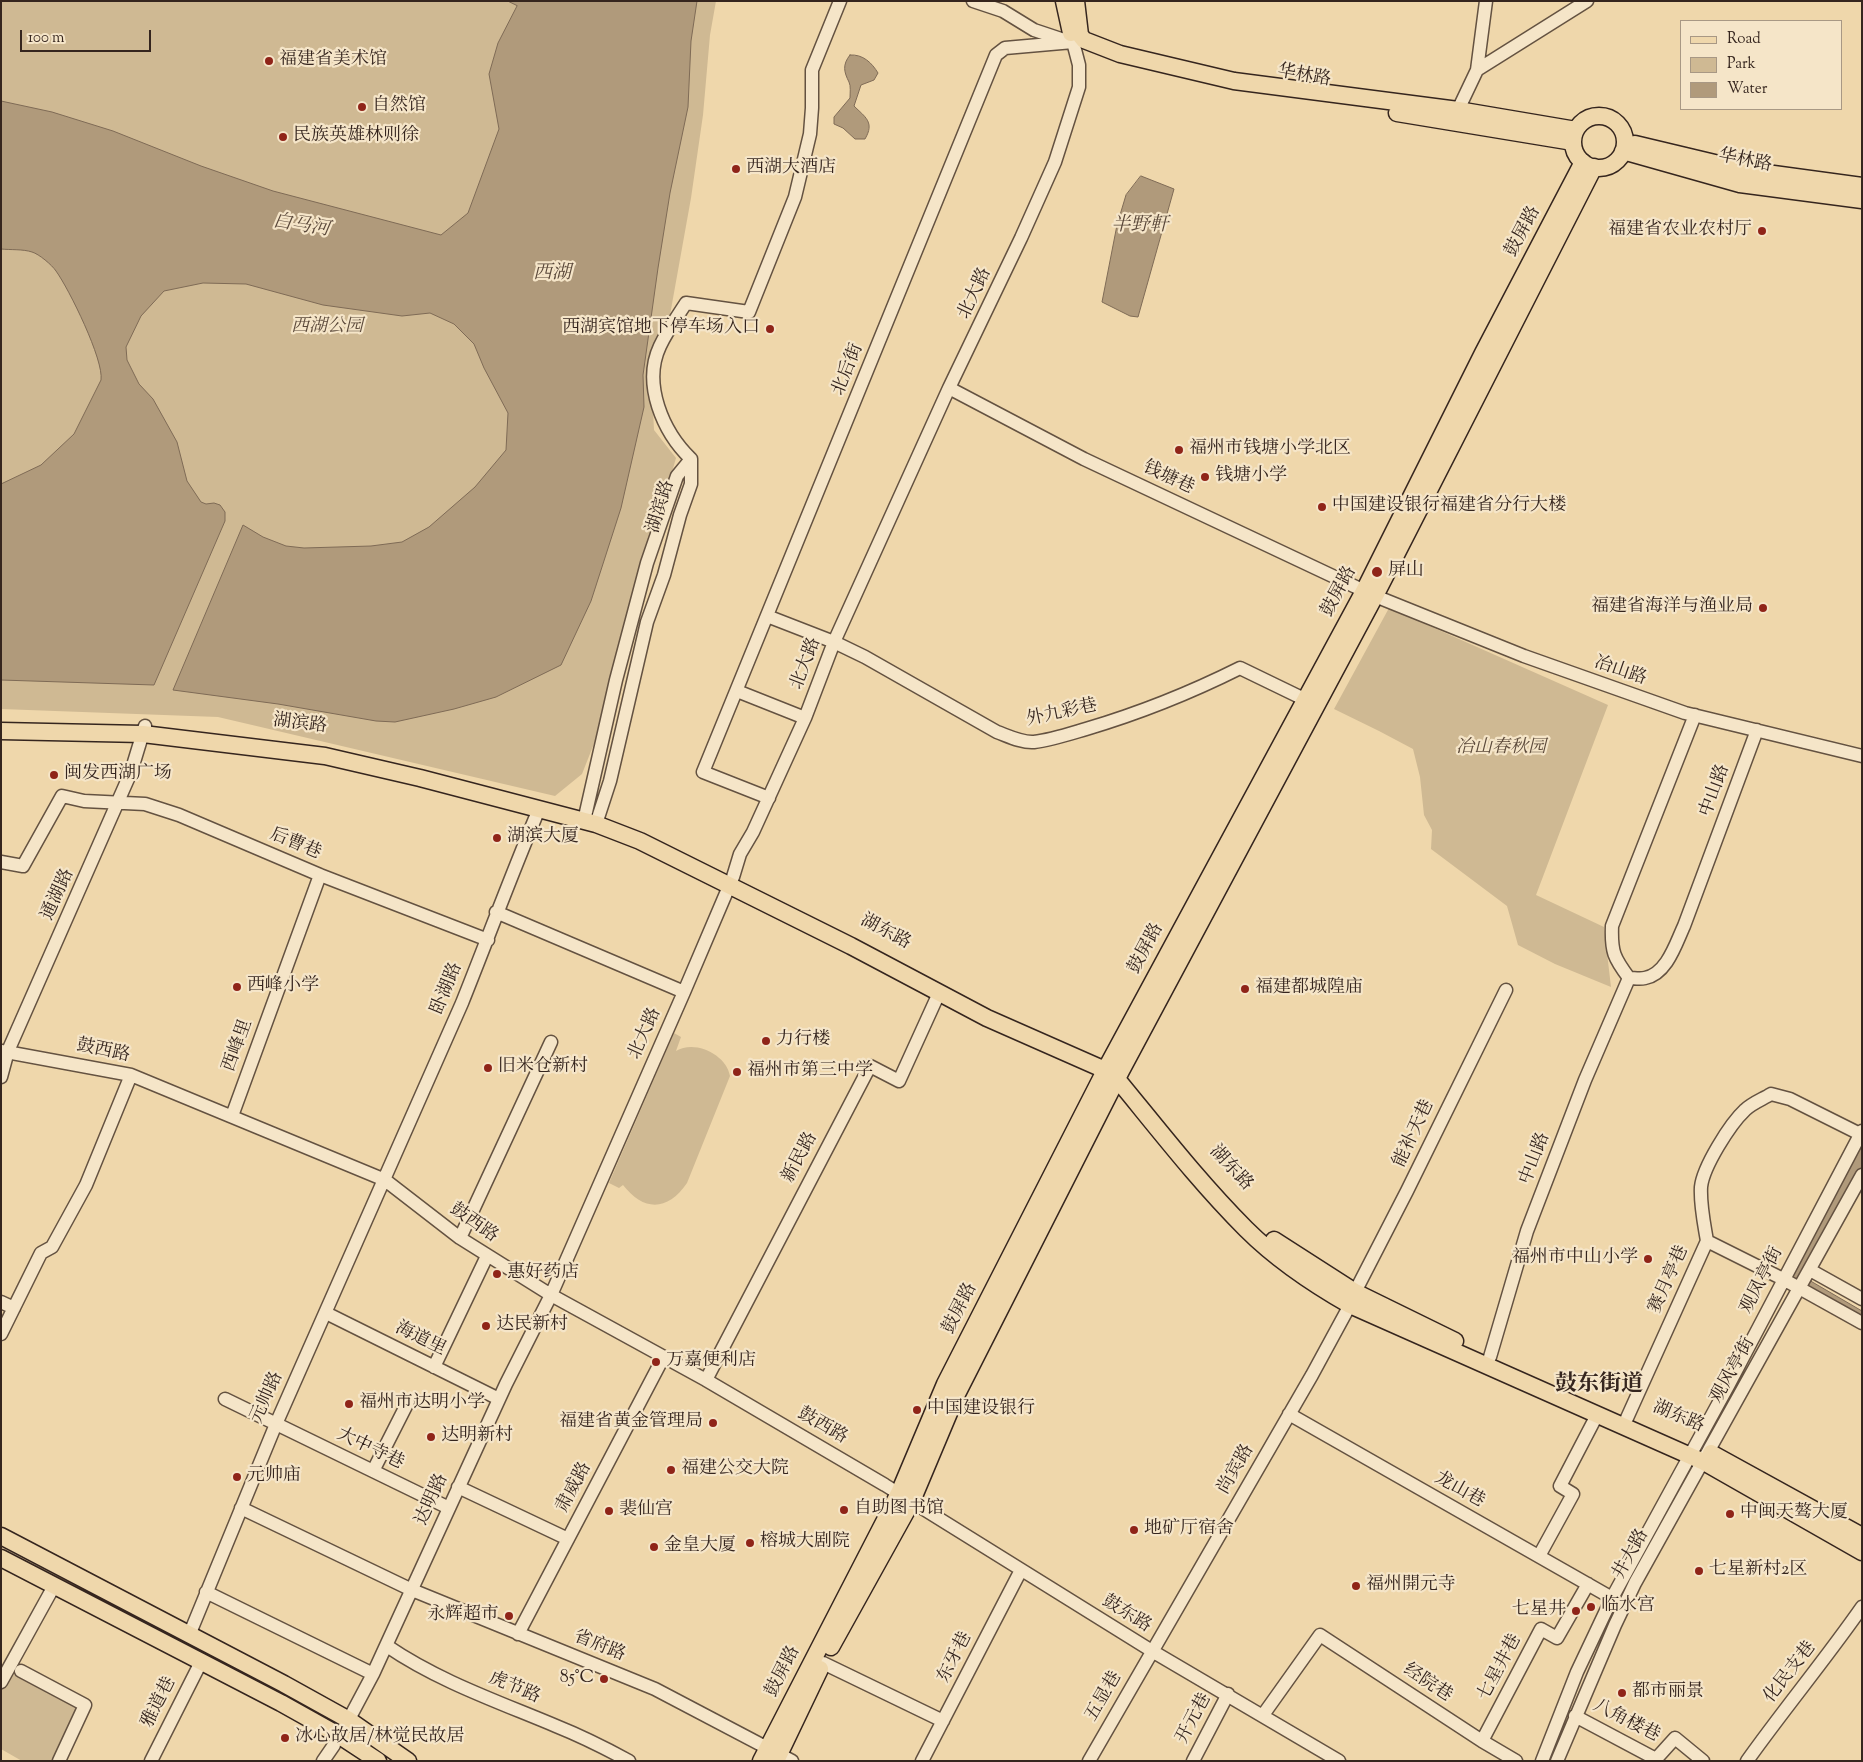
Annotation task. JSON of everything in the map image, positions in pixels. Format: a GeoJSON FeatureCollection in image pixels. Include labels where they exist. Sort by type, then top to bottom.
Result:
{"type":"FeatureCollection","features":[{"type":"Feature","properties":{"kind":"main road"},"geometry":{"type":"LineString","coordinates":[[1064,1],[1076,39]]}},
{"type":"Feature","properties":{"kind":"main road"},"geometry":{"type":"LineString","coordinates":[[1076,1],[1076,39]]}},
{"type":"Feature","properties":{"kind":"main road","name":"华林路"},"geometry":{"type":"LineString","coordinates":[[1076,39],[1084,40],[1120,54],[1234,82],[1458,110],[1575,136]]}},
{"type":"Feature","properties":{"kind":"main road","name":"华林路"},"geometry":{"type":"LineString","coordinates":[[1076,39],[1137,64],[1200,81],[1575,136]]}},
{"type":"Feature","properties":{"kind":"main road"},"geometry":{"type":"LineString","coordinates":[[1591,117],[1607,117],[1620,126],[1624,146],[1618,159],[1611,165],[1602,168],[1588,165],[1578,156],[1575,136],[1584,120],[1591,117]]}},
{"type":"Feature","properties":{"kind":"main road","name":"华林路"},"geometry":{"type":"LineString","coordinates":[[1624,146],[1837,189],[1862,200]]}},
{"type":"Feature","properties":{"kind":"main road","name":"鼓屏路"},"geometry":{"type":"LineString","coordinates":[[775,1756],[905,1497],[945,1384],[1369,594],[1482,354],[1588,165]]}},
{"type":"Feature","properties":{"kind":"main road","name":"华林路"},"geometry":{"type":"LineString","coordinates":[[1837,189],[1862,186]]}},
{"type":"Feature","properties":{"kind":"main road","name":"鼓屏路"},"geometry":{"type":"LineString","coordinates":[[1113,1070],[1304,699],[1369,594]]}},
{"type":"Feature","properties":{"kind":"main road","name":"湖滨路"},"geometry":{"type":"LineString","coordinates":[[1,721],[144,730],[351,752],[592,819]]}},
{"type":"Feature","properties":{"kind":"main road","name":"湖滨路"},"geometry":{"type":"LineString","coordinates":[[1,730],[144,730],[325,756],[539,809],[592,819]]}},
{"type":"Feature","properties":{"kind":"main road","name":"湖东路"},"geometry":{"type":"LineString","coordinates":[[592,819],[731,881],[1113,1070],[1177,1154],[1246,1230],[1271,1252],[1307,1278],[1597,1415],[1699,1454],[1862,1552]]}},
{"type":"Feature","properties":{"kind":"main road","name":"湖东路"},"geometry":{"type":"LineString","coordinates":[[731,881],[987,1018],[1113,1070]]}},
{"type":"Feature","properties":{"kind":"main road","name":"湖东路"},"geometry":{"type":"LineString","coordinates":[[1352,1299],[1408,1319],[1627,1418],[1862,1536]]}},
{"type":"Feature","properties":{"kind":"main road","name":"鼓屏路"},"geometry":{"type":"LineString","coordinates":[[775,1756],[905,1497]]}},
{"type":"Feature","properties":{"kind":"main road"},"geometry":{"type":"LineString","coordinates":[[1,1536],[190,1633],[349,1720],[408,1761]]}},
{"type":"Feature","properties":{"kind":"main road"},"geometry":{"type":"LineString","coordinates":[[2,1561],[205,1664],[337,1740],[378,1761]]}},
{"type":"Feature","properties":{"kind":"street"},"geometry":{"type":"LineString","coordinates":[[691,459],[678,446],[659,411],[653,380],[659,347],[686,303],[749,312],[794,197],[810,134],[812,70],[840,1]]}},
{"type":"Feature","properties":{"kind":"street"},"geometry":{"type":"LineString","coordinates":[[973,1],[1003,11],[1034,30],[1076,39]]}},
{"type":"Feature","properties":{"kind":"street"},"geometry":{"type":"LineString","coordinates":[[1458,110],[1477,70],[1486,1]]}},
{"type":"Feature","properties":{"kind":"street"},"geometry":{"type":"LineString","coordinates":[[1477,70],[1587,1]]}},
{"type":"Feature","properties":{"kind":"street","name":"北大路"},"geometry":{"type":"LineString","coordinates":[[551,1295],[684,992],[731,881],[740,854],[753,832],[805,718],[834,642],[949,388],[995,295],[1055,162],[1079,87],[1076,39]]}},
{"type":"Feature","properties":{"kind":"street","name":"北后街"},"geometry":{"type":"LineString","coordinates":[[769,798],[703,772],[996,55],[1005,48],[1076,39]]}},
{"type":"Feature","properties":{"kind":"street","name":"钱塘巷"},"geometry":{"type":"LineString","coordinates":[[949,388],[1084,458],[1369,594]]}},
{"type":"Feature","properties":{"kind":"street","name":"湖滨路"},"geometry":{"type":"LineString","coordinates":[[592,819],[610,781],[647,622],[664,575],[680,515],[691,484],[691,459]]}},
{"type":"Feature","properties":{"kind":"street","name":"湖滨路"},"geometry":{"type":"LineString","coordinates":[[592,819],[616,680],[647,564],[676,476],[691,459]]}},
{"type":"Feature","properties":{"kind":"street","name":"冶山路"},"geometry":{"type":"LineString","coordinates":[[1369,594],[1524,656],[1695,716],[1862,756]]}},
{"type":"Feature","properties":{"kind":"street","name":"外九彩巷"},"geometry":{"type":"LineString","coordinates":[[768,616],[865,656],[997,732],[1017,740],[1032,742],[1080,731],[1195,691],[1240,668],[1304,699]]}},
{"type":"Feature","properties":{"kind":"street"},"geometry":{"type":"LineString","coordinates":[[737,691],[805,718]]}},
{"type":"Feature","properties":{"kind":"street"},"geometry":{"type":"LineString","coordinates":[[1629,978],[1619,964],[1611,946],[1612,926],[1695,716]]}},
{"type":"Feature","properties":{"kind":"street","name":"通湖路"},"geometry":{"type":"LineString","coordinates":[[1,1077],[5,1051],[86,878],[131,772],[144,730]]}},
{"type":"Feature","properties":{"kind":"street","name":"中山路"},"geometry":{"type":"LineString","coordinates":[[1490,1357],[1527,1230],[1564,1132],[1629,978],[1646,978],[1660,970],[1672,954],[1757,730]]}},
{"type":"Feature","properties":{"kind":"street","name":"后曹巷"},"geometry":{"type":"LineString","coordinates":[[1,862],[23,866],[62,796],[84,801],[145,804],[179,815],[320,875],[488,940]]}},
{"type":"Feature","properties":{"kind":"street","name":"卧湖路"},"geometry":{"type":"LineString","coordinates":[[385,1180],[488,940],[496,912],[539,809]]}},
{"type":"Feature","properties":{"kind":"street","name":"西峰里"},"geometry":{"type":"LineString","coordinates":[[232,1116],[320,875]]}},
{"type":"Feature","properties":{"kind":"street"},"geometry":{"type":"LineString","coordinates":[[496,912],[684,992]]}},
{"type":"Feature","properties":{"kind":"street","name":"能补天巷"},"geometry":{"type":"LineString","coordinates":[[1352,1299],[1506,990]]}},
{"type":"Feature","properties":{"kind":"street","name":"新民路"},"geometry":{"type":"LineString","coordinates":[[706,1380],[870,1066],[899,1081],[940,994]]}},
{"type":"Feature","properties":{"kind":"street"},"geometry":{"type":"LineString","coordinates":[[460,1238],[551,1042]]}},
{"type":"Feature","properties":{"kind":"street","name":"鼓西路"},"geometry":{"type":"LineString","coordinates":[[5,1051],[131,1075],[385,1180],[460,1238],[487,1256],[551,1295],[706,1380],[905,1497]]}},
{"type":"Feature","properties":{"kind":"street"},"geometry":{"type":"LineString","coordinates":[[1,1334],[41,1252],[52,1247],[86,1186],[131,1075]]}},
{"type":"Feature","properties":{"kind":"street","name":"赛月亭巷"},"geometry":{"type":"LineString","coordinates":[[1627,1418],[1708,1241],[1702,1216],[1701,1185],[1710,1163],[1726,1134],[1746,1109],[1771,1094],[1790,1099],[1861,1133]]}},
{"type":"Feature","properties":{"kind":"street","name":"观凤亭街"},"geometry":{"type":"LineString","coordinates":[[1699,1454],[1729,1384],[1861,1133]]}},
{"type":"Feature","properties":{"kind":"street","name":"观风亭街"},"geometry":{"type":"LineString","coordinates":[[1699,1454],[1800,1288],[1862,1175]]}},
{"type":"Feature","properties":{"kind":"street","name":"元帅路"},"geometry":{"type":"LineString","coordinates":[[190,1633],[276,1424],[385,1180]]}},
{"type":"Feature","properties":{"kind":"street"},"geometry":{"type":"LineString","coordinates":[[1708,1241],[1800,1288],[1862,1323]]}},
{"type":"Feature","properties":{"kind":"street"},"geometry":{"type":"LineString","coordinates":[[434,1367],[487,1256]]}},
{"type":"Feature","properties":{"kind":"street"},"geometry":{"type":"LineString","coordinates":[[1810,1270],[1862,1299]]}},
{"type":"Feature","properties":{"kind":"street","name":"达明路"},"geometry":{"type":"LineString","coordinates":[[323,1761],[349,1720],[387,1646],[499,1399],[551,1295]]}},
{"type":"Feature","properties":{"kind":"street","name":"尚宾路"},"geometry":{"type":"LineString","coordinates":[[1152,1651],[1289,1414],[1352,1299]]}},
{"type":"Feature","properties":{"kind":"street"},"geometry":{"type":"LineString","coordinates":[[1,1302],[14,1308]]}},
{"type":"Feature","properties":{"kind":"street","name":"海道里"},"geometry":{"type":"LineString","coordinates":[[326,1313],[499,1399]]}},
{"type":"Feature","properties":{"kind":"street","name":"肃威路"},"geometry":{"type":"LineString","coordinates":[[518,1634],[663,1358]]}},
{"type":"Feature","properties":{"kind":"street","name":"大中寺巷"},"geometry":{"type":"LineString","coordinates":[[226,1399],[449,1508]]}},
{"type":"Feature","properties":{"kind":"street"},"geometry":{"type":"LineString","coordinates":[[373,1471],[408,1402]]}},
{"type":"Feature","properties":{"kind":"street","name":"龙山巷"},"geometry":{"type":"LineString","coordinates":[[1289,1414],[1612,1598]]}},
{"type":"Feature","properties":{"kind":"street"},"geometry":{"type":"LineString","coordinates":[[1539,1556],[1573,1494],[1560,1486],[1597,1415]]}},
{"type":"Feature","properties":{"kind":"street"},"geometry":{"type":"LineString","coordinates":[[1542,1761],[1577,1672],[1612,1598],[1699,1454]]}},
{"type":"Feature","properties":{"kind":"street","name":"井大路"},"geometry":{"type":"LineString","coordinates":[[1557,1761],[1614,1625],[1699,1454]]}},
{"type":"Feature","properties":{"kind":"street"},"geometry":{"type":"LineString","coordinates":[[458,1487],[568,1539]]}},
{"type":"Feature","properties":{"kind":"street","name":"鼓东路"},"geometry":{"type":"LineString","coordinates":[[905,1497],[1152,1651],[1339,1761]]}},
{"type":"Feature","properties":{"kind":"street","name":"省府路"},"geometry":{"type":"LineString","coordinates":[[241,1508],[412,1590],[655,1689],[775,1756]]}},
{"type":"Feature","properties":{"kind":"street","name":"东牙巷"},"geometry":{"type":"LineString","coordinates":[[922,1761],[1021,1570]]}},
{"type":"Feature","properties":{"kind":"street","name":"七星井巷"},"geometry":{"type":"LineString","coordinates":[[1482,1740],[1541,1629],[1557,1638],[1588,1584]]}},
{"type":"Feature","properties":{"kind":"street"},"geometry":{"type":"LineString","coordinates":[[1,1682],[54,1586]]}},
{"type":"Feature","properties":{"kind":"street"},"geometry":{"type":"LineString","coordinates":[[206,1592],[373,1674]]}},
{"type":"Feature","properties":{"kind":"street","name":"化民支巷"},"geometry":{"type":"LineString","coordinates":[[1747,1761],[1862,1607]]}},
{"type":"Feature","properties":{"kind":"street","name":"经院巷"},"geometry":{"type":"LineString","coordinates":[[1263,1715],[1320,1635],[1516,1761]]}},
{"type":"Feature","properties":{"kind":"street","name":"虎节路"},"geometry":{"type":"LineString","coordinates":[[387,1646],[441,1678],[558,1726],[629,1761]]}},
{"type":"Feature","properties":{"kind":"street","name":"五显巷"},"geometry":{"type":"LineString","coordinates":[[1090,1761],[1152,1651]]}},
{"type":"Feature","properties":{"kind":"street"},"geometry":{"type":"LineString","coordinates":[[823,1663],[943,1721]]}},
{"type":"Feature","properties":{"kind":"street","name":"雅道巷"},"geometry":{"type":"LineString","coordinates":[[151,1761],[205,1664]]}},
{"type":"Feature","properties":{"kind":"street","name":"雅道巷"},"geometry":{"type":"LineString","coordinates":[[159,1761],[205,1664]]}},
{"type":"Feature","properties":{"kind":"street"},"geometry":{"type":"LineString","coordinates":[[21,1671],[85,1705],[59,1761]]}},
{"type":"Feature","properties":{"kind":"street","name":"开元巷"},"geometry":{"type":"LineString","coordinates":[[1193,1761],[1228,1694]]}},
{"type":"Feature","properties":{"kind":"street","name":"八角楼巷"},"geometry":{"type":"LineString","coordinates":[[1575,1716],[1656,1760],[1675,1738],[1703,1761]]}},
{"type":"Feature","properties":{"kind":"green space","name":"西湖公园"},"geometry":{"type":"Polygon","coordinates":[[[1,1],[716,1],[710,35],[703,115],[691,198],[670,315],[651,371],[654,430],[676,458],[597,736],[582,774],[555,796],[218,717],[1,709],[1,1]]]}},
{"type":"Feature","properties":{"kind":"green space","name":"冶山春秋园"},"geometry":{"type":"Polygon","coordinates":[[[1389,608],[1608,705],[1536,895],[1604,927],[1611,987],[1555,964],[1518,945],[1507,906],[1431,849],[1432,830],[1424,815],[1420,777],[1413,749],[1334,709],[1389,608]]]}},
{"type":"Feature","properties":{"kind":"green space"},"geometry":{"type":"Polygon","coordinates":[[[674,1033],[681,1037],[676,1051],[692,1047],[709,1051],[723,1062],[728,1068],[730,1076],[687,1183],[672,1199],[656,1205],[647,1204],[631,1194],[623,1185],[619,1188],[609,1183],[674,1033]]]}},
{"type":"Feature","properties":{"kind":"green space"},"geometry":{"type":"Polygon","coordinates":[[[12,1673],[79,1708],[54,1761],[22,1761],[1,1749],[1,1690],[12,1673]]]}},
{"type":"Feature","properties":{"kind":"water","name":"西湖"},"geometry":{"type":"Polygon","coordinates":[[[508,1],[697,1],[691,41],[688,107],[670,193],[643,375],[644,407],[621,508],[591,601],[561,665],[496,697],[454,709],[395,722],[376,721],[278,704],[173,690],[243,525],[263,537],[286,546],[304,548],[371,546],[402,542],[429,527],[475,487],[506,450],[508,413],[484,368],[474,344],[454,324],[430,313],[402,316],[323,305],[246,284],[203,283],[164,291],[141,316],[126,347],[127,360],[139,384],[153,399],[177,442],[187,481],[201,502],[220,505],[225,512],[225,521],[154,685],[1,680],[1,484],[41,465],[74,434],[101,380],[92,341],[77,308],[56,271],[35,253],[25,250],[1,249],[1,101],[52,112],[113,131],[201,166],[273,191],[441,235],[468,213],[499,129],[489,74],[498,43],[517,6],[508,1]]]}},
{"type":"Feature","properties":{"kind":"water"},"geometry":{"type":"Polygon","coordinates":[[[850,55],[859,56],[867,60],[878,73],[874,80],[861,85],[854,106],[869,124],[865,139],[855,139],[843,128],[834,124],[834,117],[850,98],[850,85],[845,68],[850,55]]]}},
{"type":"Feature","properties":{"kind":"water","name":"半野軒"},"geometry":{"type":"Polygon","coordinates":[[[1141,176],[1174,189],[1138,317],[1130,316],[1102,302],[1117,225],[1126,195],[1141,176]]]}},
{"type":"Feature","properties":{"kind":"water"},"geometry":{"type":"Polygon","coordinates":[[[1862,1145],[1862,1167],[1802,1276],[1862,1311],[1862,1320],[1789,1279],[1862,1145]]]}},
{"type":"Feature","properties":{"kind":"place","name":"福建省美术馆"},"geometry":{"type":"Point","coordinates":[269,61]}},
{"type":"Feature","properties":{"kind":"place","name":"自然馆"},"geometry":{"type":"Point","coordinates":[362,107]}},
{"type":"Feature","properties":{"kind":"place","name":"民族英雄林则徐"},"geometry":{"type":"Point","coordinates":[283,137]}},
{"type":"Feature","properties":{"kind":"place","name":"西湖大酒店"},"geometry":{"type":"Point","coordinates":[736,169]}},
{"type":"Feature","properties":{"kind":"place","name":"福建省农业农村厅"},"geometry":{"type":"Point","coordinates":[1762,231]}},
{"type":"Feature","properties":{"kind":"place","name":"西湖宾馆地下停车场入口"},"geometry":{"type":"Point","coordinates":[770,329]}},
{"type":"Feature","properties":{"kind":"place","name":"福州市钱塘小学北区"},"geometry":{"type":"Point","coordinates":[1179,450]}},
{"type":"Feature","properties":{"kind":"place","name":"钱塘小学"},"geometry":{"type":"Point","coordinates":[1205,477]}},
{"type":"Feature","properties":{"kind":"place","name":"中国建设银行福建省分行大楼"},"geometry":{"type":"Point","coordinates":[1322,507]}},
{"type":"Feature","properties":{"kind":"place","name":"屏山"},"geometry":{"type":"Point","coordinates":[1377,572]}},
{"type":"Feature","properties":{"kind":"place","name":"福建省海洋与渔业局"},"geometry":{"type":"Point","coordinates":[1763,608]}},
{"type":"Feature","properties":{"kind":"place","name":"闽发西湖广场"},"geometry":{"type":"Point","coordinates":[54,775]}},
{"type":"Feature","properties":{"kind":"place","name":"湖滨大厦"},"geometry":{"type":"Point","coordinates":[497,838]}},
{"type":"Feature","properties":{"kind":"place","name":"西峰小学"},"geometry":{"type":"Point","coordinates":[237,987]}},
{"type":"Feature","properties":{"kind":"place","name":"福建都城隍庙"},"geometry":{"type":"Point","coordinates":[1245,989]}},
{"type":"Feature","properties":{"kind":"place","name":"力行楼"},"geometry":{"type":"Point","coordinates":[766,1041]}},
{"type":"Feature","properties":{"kind":"place","name":"旧米仓新村"},"geometry":{"type":"Point","coordinates":[488,1068]}},
{"type":"Feature","properties":{"kind":"place","name":"福州市第三中学"},"geometry":{"type":"Point","coordinates":[737,1072]}},
{"type":"Feature","properties":{"kind":"place","name":"福州市中山小学"},"geometry":{"type":"Point","coordinates":[1648,1259]}},
{"type":"Feature","properties":{"kind":"place","name":"惠好药店"},"geometry":{"type":"Point","coordinates":[497,1274]}},
{"type":"Feature","properties":{"kind":"place","name":"达民新村"},"geometry":{"type":"Point","coordinates":[486,1326]}},
{"type":"Feature","properties":{"kind":"place","name":"万嘉便利店"},"geometry":{"type":"Point","coordinates":[656,1362]}},
{"type":"Feature","properties":{"kind":"place","name":"福州市达明小学"},"geometry":{"type":"Point","coordinates":[349,1404]}},
{"type":"Feature","properties":{"kind":"place","name":"中国建设银行"},"geometry":{"type":"Point","coordinates":[917,1410]}},
{"type":"Feature","properties":{"kind":"place","name":"福建省黄金管理局"},"geometry":{"type":"Point","coordinates":[713,1423]}},
{"type":"Feature","properties":{"kind":"place","name":"达明新村"},"geometry":{"type":"Point","coordinates":[431,1437]}},
{"type":"Feature","properties":{"kind":"place","name":"福建公交大院"},"geometry":{"type":"Point","coordinates":[671,1470]}},
{"type":"Feature","properties":{"kind":"place","name":"元帅庙"},"geometry":{"type":"Point","coordinates":[237,1477]}},
{"type":"Feature","properties":{"kind":"place","name":"自助图书馆"},"geometry":{"type":"Point","coordinates":[844,1510]}},
{"type":"Feature","properties":{"kind":"place","name":"裴仙宫"},"geometry":{"type":"Point","coordinates":[609,1511]}},
{"type":"Feature","properties":{"kind":"place","name":"中闽天骜大厦"},"geometry":{"type":"Point","coordinates":[1730,1514]}},
{"type":"Feature","properties":{"kind":"place","name":"地矿厅宿舍"},"geometry":{"type":"Point","coordinates":[1134,1530]}},
{"type":"Feature","properties":{"kind":"place","name":"榕城大剧院"},"geometry":{"type":"Point","coordinates":[750,1543]}},
{"type":"Feature","properties":{"kind":"place","name":"金皇大厦"},"geometry":{"type":"Point","coordinates":[654,1547]}},
{"type":"Feature","properties":{"kind":"place","name":"七星新村2区"},"geometry":{"type":"Point","coordinates":[1699,1571]}},
{"type":"Feature","properties":{"kind":"place","name":"福州開元寺"},"geometry":{"type":"Point","coordinates":[1356,1586]}},
{"type":"Feature","properties":{"kind":"place","name":"临水宫"},"geometry":{"type":"Point","coordinates":[1591,1607]}},
{"type":"Feature","properties":{"kind":"place","name":"七星井"},"geometry":{"type":"Point","coordinates":[1576,1611]}},
{"type":"Feature","properties":{"kind":"place","name":"永辉超市"},"geometry":{"type":"Point","coordinates":[509,1616]}},
{"type":"Feature","properties":{"kind":"place","name":"85°C"},"geometry":{"type":"Point","coordinates":[604,1679]}},
{"type":"Feature","properties":{"kind":"place","name":"都市丽景"},"geometry":{"type":"Point","coordinates":[1622,1693]}},
{"type":"Feature","properties":{"kind":"place","name":"冰心故居/林觉民故居"},"geometry":{"type":"Point","coordinates":[285,1738]}},
{"type":"Feature","properties":{"kind":"district","name":"鼓东街道"},"geometry":{"type":"Point","coordinates":[1599,1386]}},
{"type":"Feature","properties":{"kind":"water label","name":"白马河"},"geometry":{"type":"Point","coordinates":[301,227]}}]}
